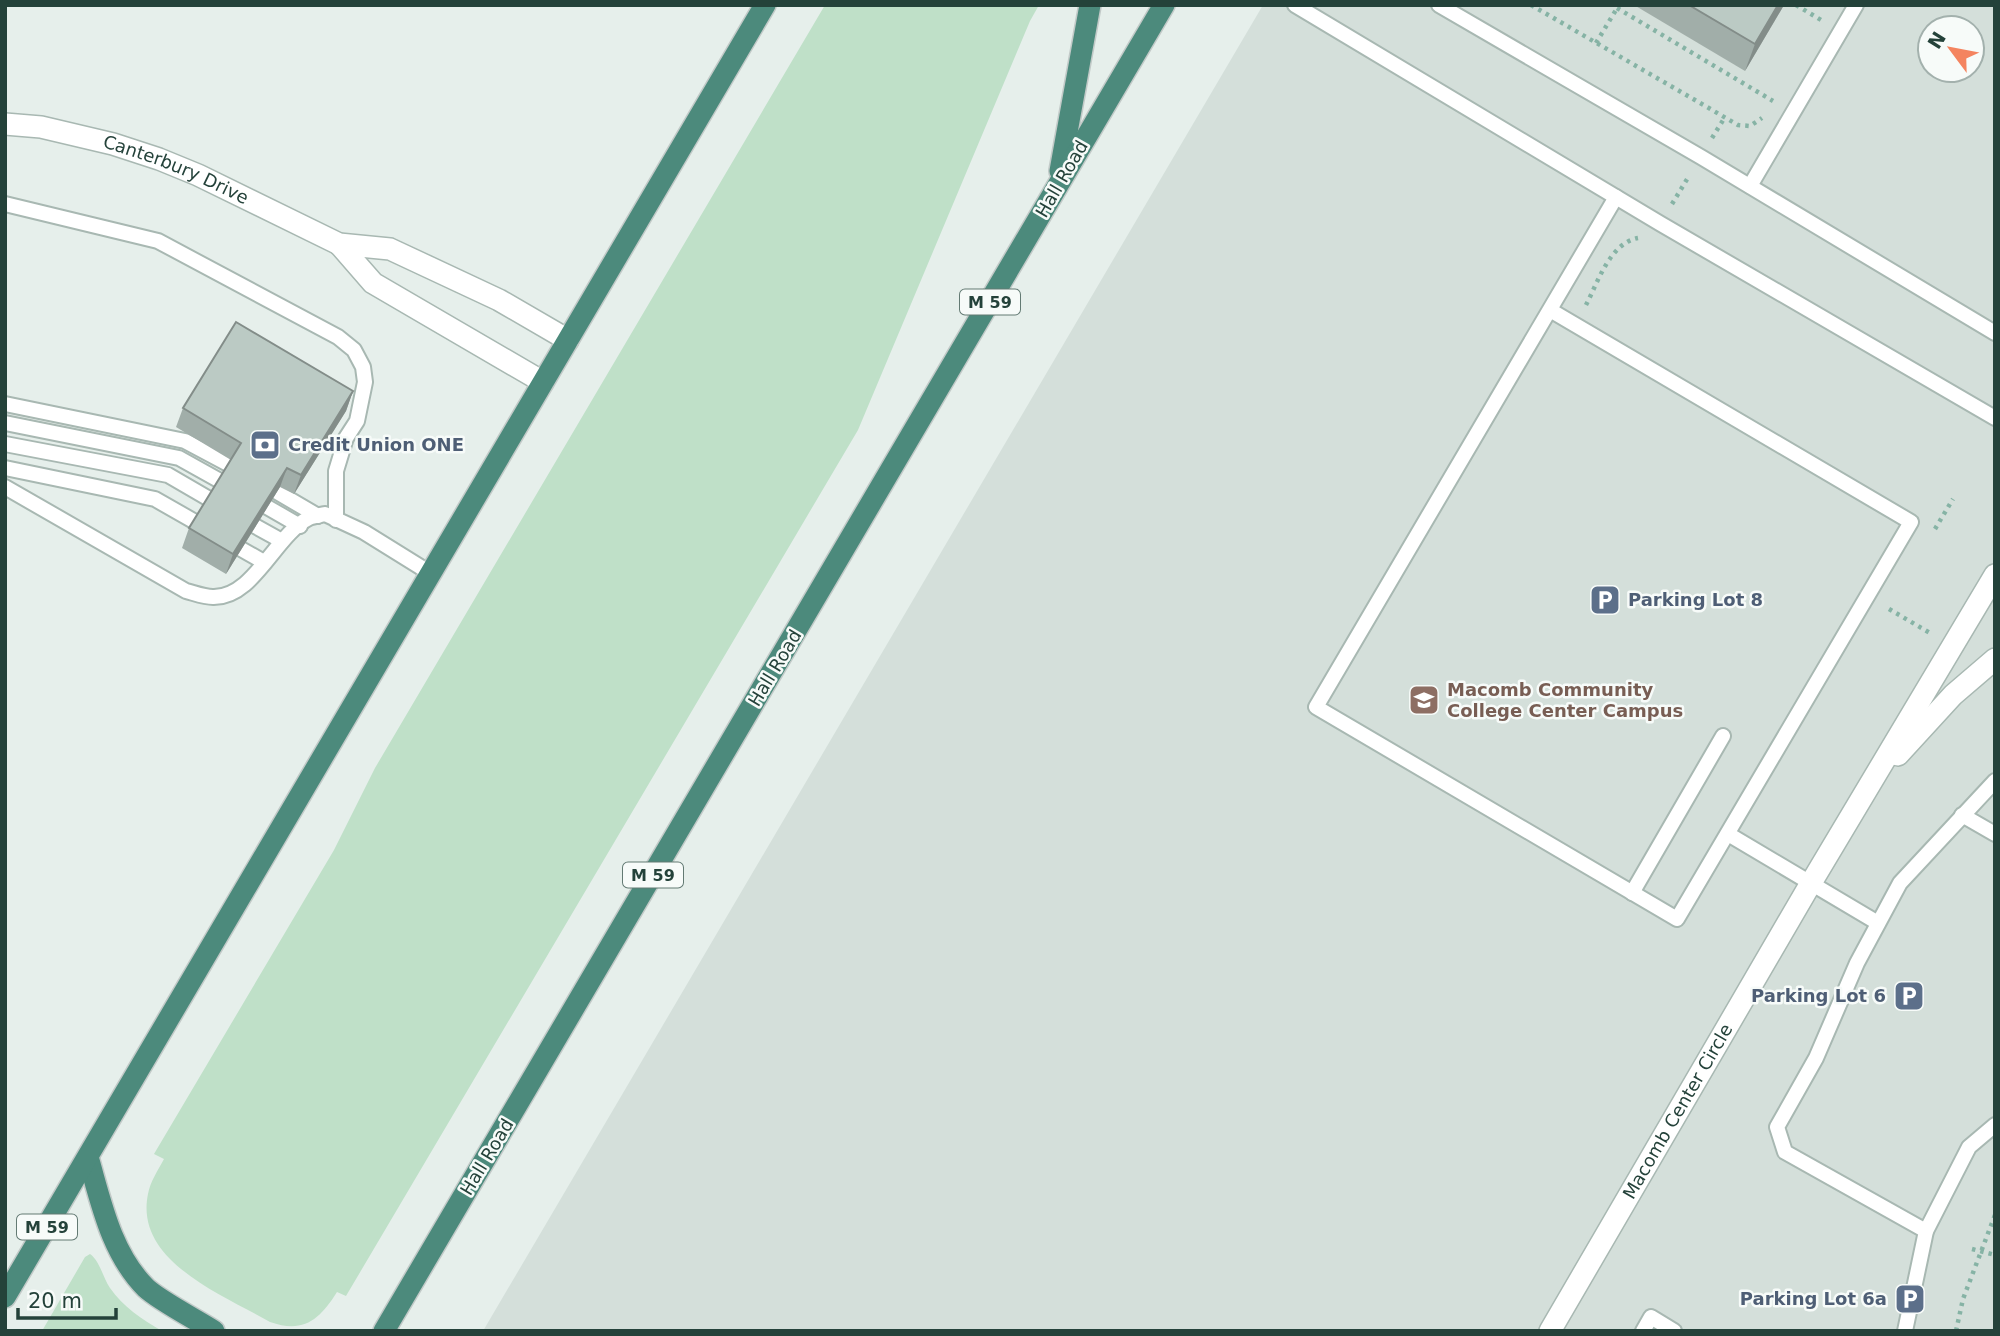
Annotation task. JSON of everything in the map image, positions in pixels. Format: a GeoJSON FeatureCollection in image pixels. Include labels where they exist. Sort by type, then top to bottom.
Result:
{"type":"FeatureCollection","features":[{"type":"Feature","properties":{"kind":"highway","name":"M 59"},"geometry":{"type":"LineString","coordinates":[[5,1297],[765,5]]}},
{"type":"Feature","properties":{"kind":"highway"},"geometry":{"type":"LineString","coordinates":[[1057,187],[1090,5]]}},
{"type":"Feature","properties":{"kind":"highway","name":"Hall Road"},"geometry":{"type":"LineString","coordinates":[[384,1331],[1164,5]]}},
{"type":"Feature","properties":{"kind":"highway"},"geometry":{"type":"LineString","coordinates":[[88,1157],[109,1229],[127,1263],[147,1289],[214,1331]]}},
{"type":"Feature","properties":{"kind":"street","name":"Canterbury Drive"},"geometry":{"type":"LineString","coordinates":[[5,124],[41,127],[113,144],[159,159],[198,175],[339,244],[390,249],[499,300],[568,340]]}},
{"type":"Feature","properties":{"kind":"street","name":"Canterbury Drive"},"geometry":{"type":"LineString","coordinates":[[339,244],[373,283],[543,382]]}},
{"type":"Feature","properties":{"kind":"street","name":"Macomb Center Circle"},"geometry":{"type":"LineString","coordinates":[[1550,1331],[1811,883],[1995,575]]}},
{"type":"Feature","properties":{"kind":"street","name":"Macomb Center Circle"},"geometry":{"type":"LineString","coordinates":[[1870,784],[1954,695],[1995,659]]}},
{"type":"Feature","properties":{"kind":"lane"},"geometry":{"type":"LineString","coordinates":[[1295,5],[1616,197],[1995,418]]}},
{"type":"Feature","properties":{"kind":"lane"},"geometry":{"type":"LineString","coordinates":[[1439,5],[1995,332]]}},
{"type":"Feature","properties":{"kind":"lane"},"geometry":{"type":"LineString","coordinates":[[1749,186],[1856,5]]}},
{"type":"Feature","properties":{"kind":"lane"},"geometry":{"type":"LineString","coordinates":[[1550,310],[1911,522],[1677,919],[1316,707],[1616,197]]}},
{"type":"Feature","properties":{"kind":"lane"},"geometry":{"type":"LineString","coordinates":[[5,204],[158,241],[338,337],[355,350],[363,367],[365,382],[357,421],[346,438],[336,471],[336,520]]}},
{"type":"Feature","properties":{"kind":"lane"},"geometry":{"type":"LineString","coordinates":[[5,404],[186,440],[232,467]]}},
{"type":"Feature","properties":{"kind":"lane"},"geometry":{"type":"LineString","coordinates":[[5,423],[179,458],[222,482]]}},
{"type":"Feature","properties":{"kind":"lane"},"geometry":{"type":"LineString","coordinates":[[5,444],[168,475],[211,500]]}},
{"type":"Feature","properties":{"kind":"lane"},"geometry":{"type":"LineString","coordinates":[[5,468],[155,499],[197,523]]}},
{"type":"Feature","properties":{"kind":"lane"},"geometry":{"type":"LineString","coordinates":[[5,487],[186,591],[214,597],[233,593],[252,578],[282,541],[309,518],[326,514],[364,532],[430,573]]}},
{"type":"Feature","properties":{"kind":"lane"},"geometry":{"type":"LineString","coordinates":[[276,492],[318,516]]}},
{"type":"Feature","properties":{"kind":"lane"},"geometry":{"type":"LineString","coordinates":[[267,507],[300,526]]}},
{"type":"Feature","properties":{"kind":"lane"},"geometry":{"type":"LineString","coordinates":[[256,526],[282,541]]}},
{"type":"Feature","properties":{"kind":"lane"},"geometry":{"type":"LineString","coordinates":[[241,549],[264,562]]}},
{"type":"Feature","properties":{"kind":"lane"},"geometry":{"type":"LineString","coordinates":[[1632,893],[1723,736]]}},
{"type":"Feature","properties":{"kind":"lane"},"geometry":{"type":"LineString","coordinates":[[1926,1231],[1785,1152],[1777,1127],[1816,1058],[1857,963],[1900,883],[1995,781]]}},
{"type":"Feature","properties":{"kind":"lane"},"geometry":{"type":"LineString","coordinates":[[1962,815],[1995,834]]}},
{"type":"Feature","properties":{"kind":"lane"},"geometry":{"type":"LineString","coordinates":[[1728,834],[1878,923]]}},
{"type":"Feature","properties":{"kind":"lane"},"geometry":{"type":"LineString","coordinates":[[1905,1331],[1926,1231],[1969,1147],[1995,1125]]}},
{"type":"Feature","properties":{"kind":"lane"},"geometry":{"type":"LineString","coordinates":[[1643,1331],[1651,1318],[1674,1331]]}},
{"type":"Feature","properties":{"kind":"path"},"geometry":{"type":"LineString","coordinates":[[1531,5],[1738,125],[1750,126],[1763,117],[1780,89]]}},
{"type":"Feature","properties":{"kind":"path"},"geometry":{"type":"LineString","coordinates":[[1796,5],[1821,20]]}},
{"type":"Feature","properties":{"kind":"path"},"geometry":{"type":"LineString","coordinates":[[1596,43],[1618,7],[1773,101]]}},
{"type":"Feature","properties":{"kind":"path"},"geometry":{"type":"LineString","coordinates":[[1814,31],[1825,12]]}},
{"type":"Feature","properties":{"kind":"path"},"geometry":{"type":"LineString","coordinates":[[1956,1331],[1964,1299],[1995,1215]]}},
{"type":"Feature","properties":{"kind":"path"},"geometry":{"type":"LineString","coordinates":[[1972,1249],[1993,1254]]}},
{"type":"Feature","properties":{"kind":"shaded area","name":"Macomb Community College Center Campus"},"geometry":{"type":"Polygon","coordinates":[[[1263,5],[1995,5],[1995,1331],[483,1331],[1263,5]]]}},
{"type":"Feature","properties":{"kind":"green space"},"geometry":{"type":"Polygon","coordinates":[[[825,5],[1039,5],[858,430],[346,1296],[337,1292],[317,1317],[302,1325],[270,1322],[207,1287],[168,1257],[155,1238],[147,1218],[148,1194],[164,1159],[154,1154],[334,850],[375,768],[825,5]]]}},
{"type":"Feature","properties":{"kind":"green space"},"geometry":{"type":"Polygon","coordinates":[[[90,1254],[121,1301],[162,1331],[42,1331],[85,1257],[90,1254]]]}},
{"type":"Feature","properties":{"kind":"building"},"geometry":{"type":"Polygon","coordinates":[[[1689,5],[1778,5],[1755,44],[1689,5]]]}},
{"type":"Feature","properties":{"kind":"building","name":"Credit Union ONE"},"geometry":{"type":"Polygon","coordinates":[[[236,322],[353,391],[301,475],[287,468],[233,554],[189,528],[241,443],[183,408],[236,322]]]}},
{"type":"Feature","properties":{"kind":"place","name":"Credit Union ONE"},"geometry":{"type":"Point","coordinates":[265,445]}},
{"type":"Feature","properties":{"kind":"place","name":"Parking Lot 8"},"geometry":{"type":"Point","coordinates":[1605,600]}},
{"type":"Feature","properties":{"kind":"place","name":"Macomb Community College Center Campus"},"geometry":{"type":"Point","coordinates":[1424,700]}},
{"type":"Feature","properties":{"kind":"place","name":"Parking Lot 6"},"geometry":{"type":"Point","coordinates":[1909,996]}},
{"type":"Feature","properties":{"kind":"place","name":"Parking Lot 6a"},"geometry":{"type":"Point","coordinates":[1910,1299]}}]}
